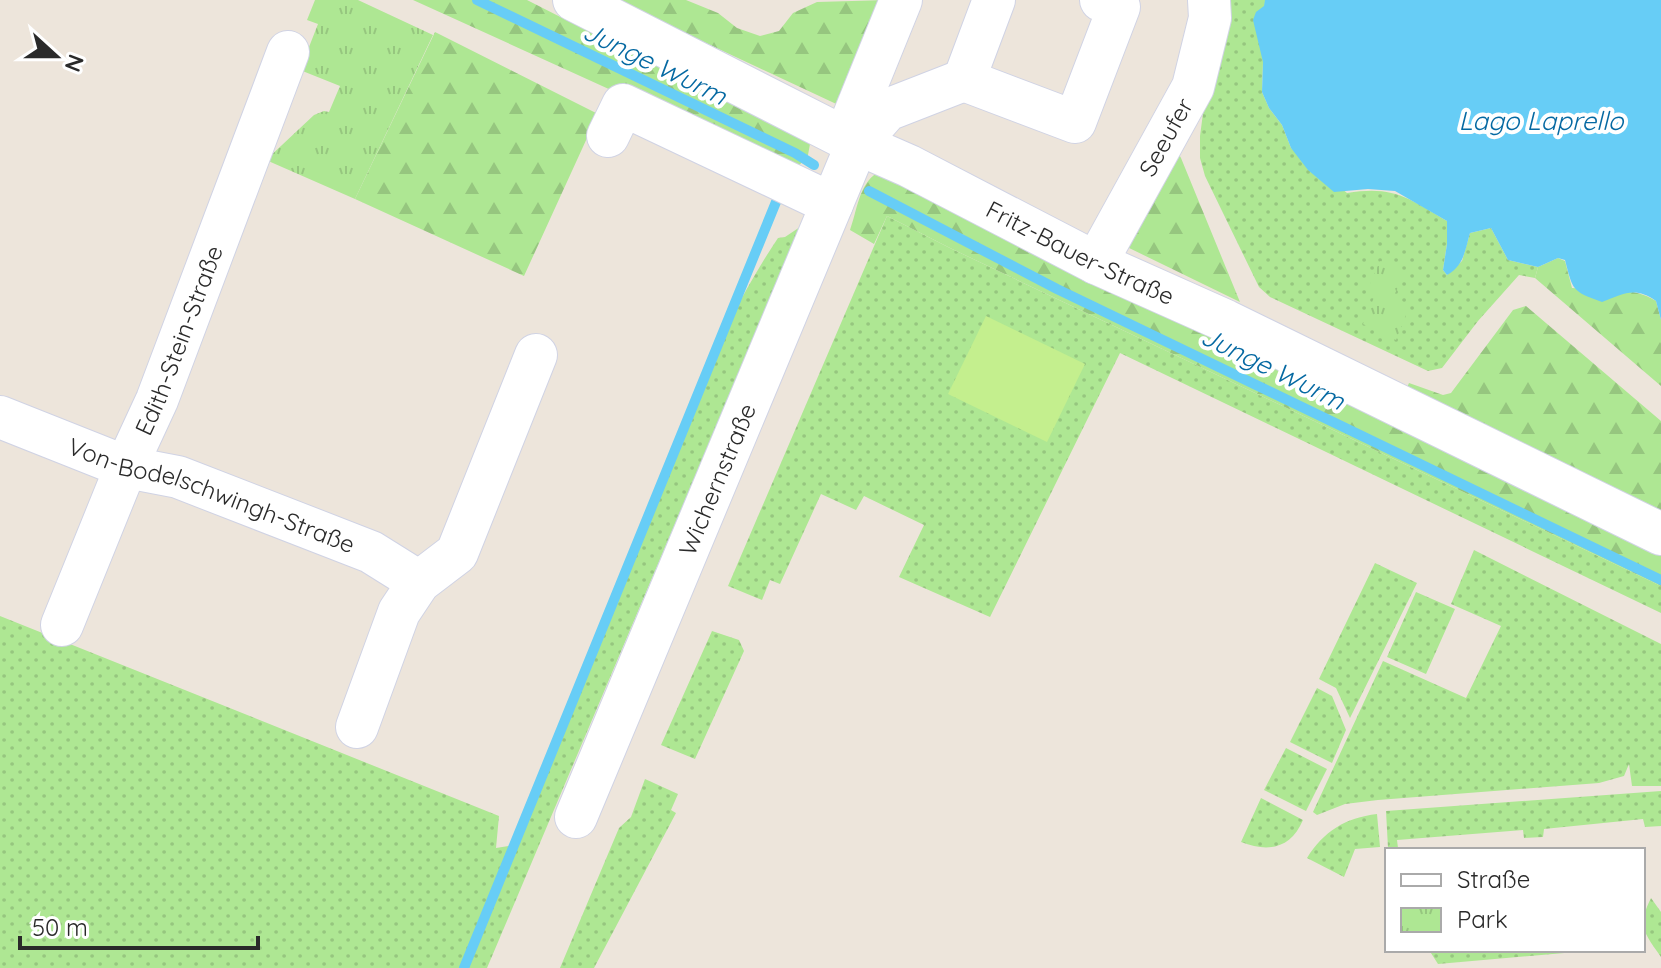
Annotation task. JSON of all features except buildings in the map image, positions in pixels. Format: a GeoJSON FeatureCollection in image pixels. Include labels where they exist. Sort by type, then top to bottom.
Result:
{"type":"FeatureCollection","features":[{"type":"Feature","properties":{"kind":"street","name":"Fritz-Bauer-Straße"},"geometry":{"type":"LineString","coordinates":[[574,0],[851,141],[909,166],[1096,263],[1226,321],[1661,534]]}},
{"type":"Feature","properties":{"kind":"street"},"geometry":{"type":"LineString","coordinates":[[851,141],[901,0]]}},
{"type":"Feature","properties":{"kind":"street"},"geometry":{"type":"LineString","coordinates":[[964,80],[994,0]]}},
{"type":"Feature","properties":{"kind":"street"},"geometry":{"type":"LineString","coordinates":[[851,141],[887,110],[964,80],[1075,122],[1119,7],[1101,0]]}},
{"type":"Feature","properties":{"kind":"street","name":"Seeufer"},"geometry":{"type":"LineString","coordinates":[[1096,263],[1193,87],[1210,18],[1209,0]]}},
{"type":"Feature","properties":{"kind":"street","name":"Edith-Stein-Straße"},"geometry":{"type":"LineString","coordinates":[[62,625],[126,467],[157,400],[288,52]]}},
{"type":"Feature","properties":{"kind":"street"},"geometry":{"type":"LineString","coordinates":[[608,136],[623,105],[832,204]]}},
{"type":"Feature","properties":{"kind":"street","name":"Wichernstraße"},"geometry":{"type":"LineString","coordinates":[[576,817],[832,204],[851,141]]}},
{"type":"Feature","properties":{"kind":"street"},"geometry":{"type":"LineString","coordinates":[[357,727],[399,612],[419,582],[457,553],[536,355]]}},
{"type":"Feature","properties":{"kind":"street","name":"Von-Bodelschwingh-Straße"},"geometry":{"type":"LineString","coordinates":[[0,417],[126,467],[178,477],[371,552],[419,582]]}},
{"type":"Feature","properties":{"kind":"green space"},"geometry":{"type":"Polygon","coordinates":[[[315,0],[358,0],[433,35],[355,199],[266,160],[314,115],[329,112],[340,86],[300,70],[318,24],[307,20],[315,0]]]}},
{"type":"Feature","properties":{"kind":"green space"},"geometry":{"type":"Polygon","coordinates":[[[413,0],[527,0],[810,144],[808,155],[796,169],[785,169],[413,0]]]}},
{"type":"Feature","properties":{"kind":"green space"},"geometry":{"type":"Polygon","coordinates":[[[614,0],[686,0],[718,13],[737,28],[760,36],[779,31],[793,13],[817,2],[887,0],[847,109],[614,0]]]}},
{"type":"Feature","properties":{"kind":"green space"},"geometry":{"type":"Polygon","coordinates":[[[1218,0],[1265,0],[1262,92],[1282,125],[1291,148],[1347,193],[1377,191],[1400,195],[1447,221],[1443,270],[1447,275],[1462,261],[1470,233],[1491,228],[1508,260],[1538,267],[1535,278],[1519,275],[1442,368],[1428,371],[1270,297],[1259,287],[1205,176],[1200,158],[1200,136],[1218,0]]]}},
{"type":"Feature","properties":{"kind":"green space"},"geometry":{"type":"Polygon","coordinates":[[[435,32],[598,114],[524,276],[355,199],[435,32]]]}},
{"type":"Feature","properties":{"kind":"green space"},"geometry":{"type":"Polygon","coordinates":[[[1177,151],[1181,158],[1240,302],[1125,246],[1177,151]]]}},
{"type":"Feature","properties":{"kind":"green space"},"geometry":{"type":"Polygon","coordinates":[[[877,173],[1515,479],[1661,555],[1661,586],[887,216],[874,244],[850,230],[862,191],[877,173]]]}},
{"type":"Feature","properties":{"kind":"green space"},"geometry":{"type":"Polygon","coordinates":[[[887,216],[1661,586],[1661,613],[1120,353],[990,617],[899,577],[924,525],[864,496],[856,510],[821,494],[780,584],[770,580],[762,600],[728,586],[887,216]]]}},
{"type":"Feature","properties":{"kind":"green space"},"geometry":{"type":"Polygon","coordinates":[[[812,219],[777,283],[487,968],[0,968],[0,616],[499,816],[496,848],[514,845],[599,644],[711,360],[753,277],[778,238],[785,237],[812,219]]]}},
{"type":"Feature","properties":{"kind":"green space"},"geometry":{"type":"Polygon","coordinates":[[[1558,258],[1565,261],[1572,288],[1627,291],[1656,301],[1661,320],[1661,386],[1535,278],[1538,267],[1558,258]]]}},
{"type":"Feature","properties":{"kind":"green space"},"geometry":{"type":"Polygon","coordinates":[[[1380,261],[1406,273],[1393,297],[1410,305],[1396,340],[1363,324],[1375,295],[1369,286],[1380,261]]]}},
{"type":"Feature","properties":{"kind":"green space"},"geometry":{"type":"Polygon","coordinates":[[[1526,306],[1661,421],[1661,515],[1406,390],[1409,383],[1443,395],[1451,393],[1513,310],[1526,306]]]}},
{"type":"Feature","properties":{"kind":"green space"},"geometry":{"type":"Polygon","coordinates":[[[986,316],[1085,364],[1047,442],[948,394],[986,316]]]}},
{"type":"Feature","properties":{"kind":"green space"},"geometry":{"type":"Polygon","coordinates":[[[1474,550],[1661,644],[1661,786],[1632,786],[1629,764],[1624,776],[1599,783],[1378,800],[1345,804],[1317,815],[1313,812],[1383,661],[1466,698],[1501,626],[1451,604],[1474,550]]]}},
{"type":"Feature","properties":{"kind":"green space"},"geometry":{"type":"Polygon","coordinates":[[[1375,563],[1417,583],[1350,718],[1336,688],[1319,679],[1375,563]]]}},
{"type":"Feature","properties":{"kind":"green space"},"geometry":{"type":"Polygon","coordinates":[[[1416,592],[1455,609],[1426,674],[1387,657],[1416,592]]]}},
{"type":"Feature","properties":{"kind":"green space"},"geometry":{"type":"Polygon","coordinates":[[[712,631],[739,640],[744,651],[695,759],[661,745],[712,631]]]}},
{"type":"Feature","properties":{"kind":"green space"},"geometry":{"type":"Polygon","coordinates":[[[1317,688],[1332,696],[1346,730],[1332,763],[1290,742],[1317,688]]]}},
{"type":"Feature","properties":{"kind":"green space"},"geometry":{"type":"Polygon","coordinates":[[[1286,748],[1327,769],[1306,811],[1264,790],[1286,748]]]}},
{"type":"Feature","properties":{"kind":"green space"},"geometry":{"type":"Polygon","coordinates":[[[645,779],[678,794],[671,810],[676,813],[594,968],[560,968],[619,828],[631,817],[645,779]]]}},
{"type":"Feature","properties":{"kind":"green space"},"geometry":{"type":"Polygon","coordinates":[[[1661,791],[1661,826],[1645,827],[1643,819],[1544,829],[1543,837],[1524,838],[1523,830],[1397,840],[1398,848],[1388,848],[1386,811],[1661,791]]]}},
{"type":"Feature","properties":{"kind":"green space"},"geometry":{"type":"Polygon","coordinates":[[[1261,798],[1303,820],[1292,837],[1278,846],[1261,847],[1241,842],[1261,798]]]}},
{"type":"Feature","properties":{"kind":"green space"},"geometry":{"type":"Polygon","coordinates":[[[1377,814],[1380,847],[1355,849],[1344,877],[1307,858],[1336,827],[1377,814]]]}},
{"type":"Feature","properties":{"kind":"green space"},"geometry":{"type":"Polygon","coordinates":[[[1651,898],[1661,912],[1661,957],[1645,931],[1645,913],[1651,898]]]}},
{"type":"Feature","properties":{"kind":"green space"},"geometry":{"type":"Polygon","coordinates":[[[1430,952],[1576,952],[1438,964],[1430,952]]]}},
{"type":"Feature","properties":{"kind":"water","name":"Lago Laprello"},"geometry":{"type":"Polygon","coordinates":[[[1265,0],[1661,0],[1661,320],[1656,301],[1649,296],[1629,293],[1602,302],[1579,292],[1572,284],[1565,260],[1558,258],[1538,267],[1508,260],[1491,228],[1470,233],[1460,262],[1447,275],[1443,270],[1447,221],[1395,191],[1368,189],[1334,192],[1308,170],[1291,148],[1282,125],[1262,92],[1263,62],[1253,20],[1265,0]]]}},
{"type":"Feature","properties":{"kind":"waterway","name":"Junge Wurm"},"geometry":{"type":"LineString","coordinates":[[477,0],[795,153],[814,165]]}},
{"type":"Feature","properties":{"kind":"waterway","name":"Junge Wurm"},"geometry":{"type":"LineString","coordinates":[[869,191],[1057,289],[1661,580]]}},
{"type":"Feature","properties":{"kind":"waterway"},"geometry":{"type":"LineString","coordinates":[[464,968],[776,202]]}}]}
